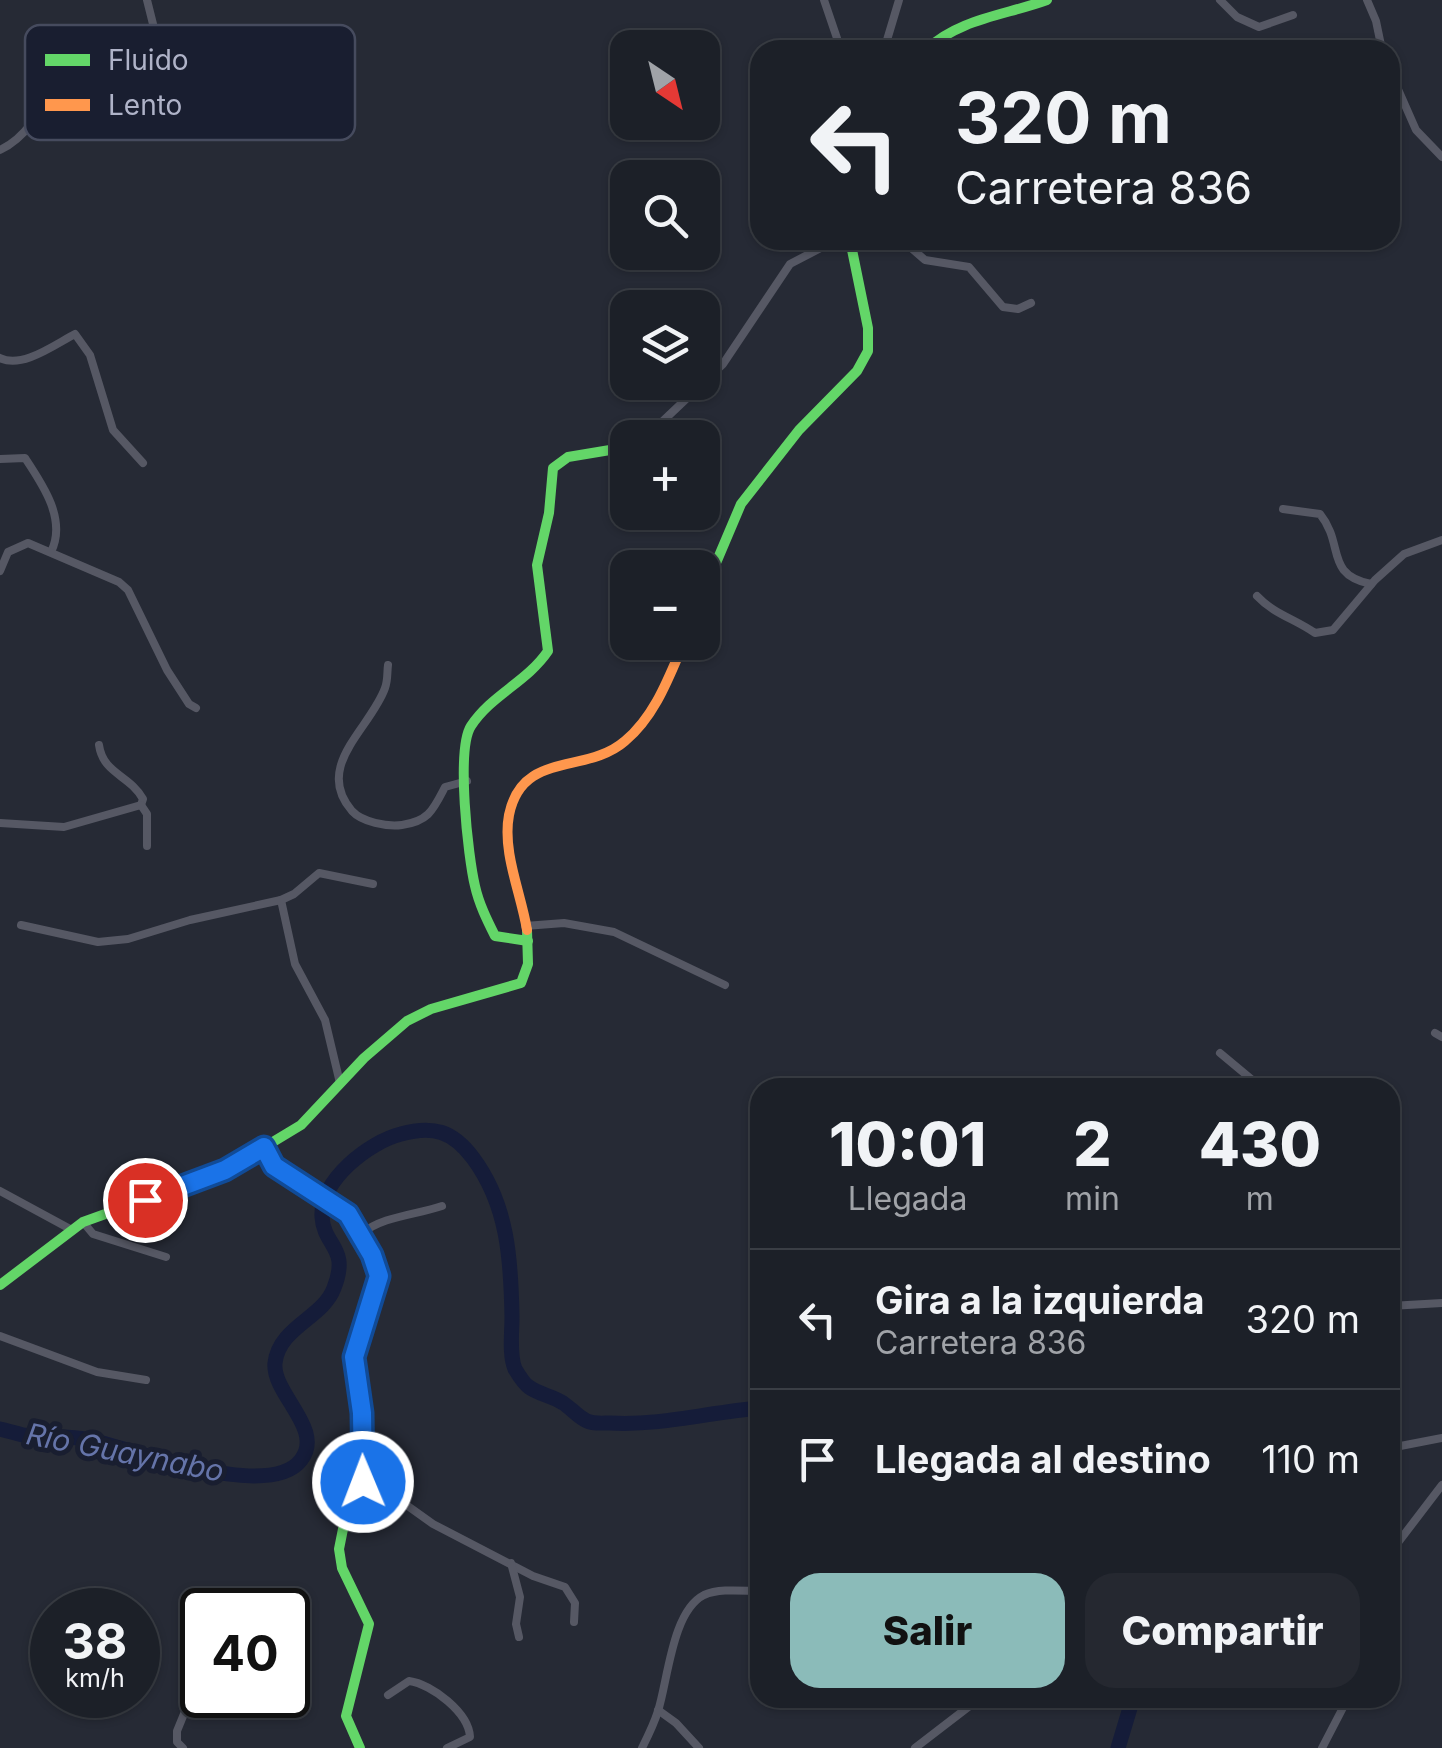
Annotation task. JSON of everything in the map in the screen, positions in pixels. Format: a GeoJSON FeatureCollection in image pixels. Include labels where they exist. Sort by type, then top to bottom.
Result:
{"type":"FeatureCollection","features":[{"type":"Feature","properties":{"kind":"street"},"geometry":{"type":"LineString","coordinates":[[147,0],[153,25]]}},
{"type":"Feature","properties":{"kind":"street"},"geometry":{"type":"LineString","coordinates":[[824,0],[838,40]]}},
{"type":"Feature","properties":{"kind":"street"},"geometry":{"type":"LineString","coordinates":[[887,40],[899,0]]}},
{"type":"Feature","properties":{"kind":"street"},"geometry":{"type":"LineString","coordinates":[[935,40],[950,31],[1048,0]]}},
{"type":"Feature","properties":{"kind":"street"},"geometry":{"type":"LineString","coordinates":[[1220,0],[1237,17],[1260,27],[1293,15]]}},
{"type":"Feature","properties":{"kind":"street"},"geometry":{"type":"LineString","coordinates":[[1367,0],[1380,40]]}},
{"type":"Feature","properties":{"kind":"street"},"geometry":{"type":"LineString","coordinates":[[1400,94],[1416,130],[1442,158]]}},
{"type":"Feature","properties":{"kind":"street"},"geometry":{"type":"LineString","coordinates":[[0,150],[25,132]]}},
{"type":"Feature","properties":{"kind":"street"},"geometry":{"type":"LineString","coordinates":[[664,420],[724,364],[790,264],[817,250]]}},
{"type":"Feature","properties":{"kind":"street"},"geometry":{"type":"LineString","coordinates":[[720,554],[741,504],[799,430],[856,371],[868,351],[868,328],[852,250]]}},
{"type":"Feature","properties":{"kind":"street"},"geometry":{"type":"LineString","coordinates":[[914,250],[925,260],[969,267],[1002,307],[1018,309],[1031,303]]}},
{"type":"Feature","properties":{"kind":"street"},"geometry":{"type":"LineString","coordinates":[[0,358],[6,362],[25,359],[75,334],[90,355],[113,430],[143,463]]}},
{"type":"Feature","properties":{"kind":"street"},"geometry":{"type":"LineString","coordinates":[[528,941],[495,936],[480,912],[469,852],[465,736],[496,696],[534,670],[548,651],[537,565],[549,513],[553,468],[568,457],[610,450]]}},
{"type":"Feature","properties":{"kind":"street"},"geometry":{"type":"LineString","coordinates":[[0,459],[25,458],[51,503],[58,532],[51,552]]}},
{"type":"Feature","properties":{"kind":"street"},"geometry":{"type":"LineString","coordinates":[[1283,509],[1320,514],[1329,525],[1347,577],[1371,584]]}},
{"type":"Feature","properties":{"kind":"street"},"geometry":{"type":"LineString","coordinates":[[1257,596],[1273,612],[1297,620],[1315,633],[1333,630],[1371,584],[1404,554],[1442,540]]}},
{"type":"Feature","properties":{"kind":"street"},"geometry":{"type":"LineString","coordinates":[[0,571],[8,552],[28,542],[107,575],[128,590],[167,670],[189,704],[196,708]]}},
{"type":"Feature","properties":{"kind":"street"},"geometry":{"type":"LineString","coordinates":[[0,1285],[83,1222],[225,1170],[301,1125],[407,1020],[430,1009],[521,983],[528,966],[528,941],[508,837],[509,812],[516,797],[537,772],[605,756],[619,747],[648,714],[675,660]]}},
{"type":"Feature","properties":{"kind":"street"},"geometry":{"type":"LineString","coordinates":[[388,664],[387,684],[336,776],[348,806],[356,816],[370,821],[394,826],[418,822],[433,813],[445,788],[466,781]]}},
{"type":"Feature","properties":{"kind":"street"},"geometry":{"type":"LineString","coordinates":[[98,745],[103,762],[136,786],[143,798],[147,846]]}},
{"type":"Feature","properties":{"kind":"street"},"geometry":{"type":"LineString","coordinates":[[0,824],[64,827],[142,805]]}},
{"type":"Feature","properties":{"kind":"street"},"geometry":{"type":"LineString","coordinates":[[21,926],[98,942],[128,940],[190,920],[281,900],[320,873],[373,884]]}},
{"type":"Feature","properties":{"kind":"street"},"geometry":{"type":"LineString","coordinates":[[281,900],[295,964],[326,1020],[340,1083]]}},
{"type":"Feature","properties":{"kind":"street"},"geometry":{"type":"LineString","coordinates":[[525,926],[564,923],[614,932],[725,985]]}},
{"type":"Feature","properties":{"kind":"street"},"geometry":{"type":"LineString","coordinates":[[1220,1054],[1250,1078]]}},
{"type":"Feature","properties":{"kind":"street"},"geometry":{"type":"LineString","coordinates":[[264,1147],[272,1164],[348,1214],[379,1276],[354,1357],[363,1482],[339,1549],[342,1568],[369,1624],[346,1716],[360,1748]]}},
{"type":"Feature","properties":{"kind":"street"},"geometry":{"type":"LineString","coordinates":[[0,1191],[72,1230]]}},
{"type":"Feature","properties":{"kind":"street"},"geometry":{"type":"LineString","coordinates":[[361,1234],[388,1220],[442,1206]]}},
{"type":"Feature","properties":{"kind":"street"},"geometry":{"type":"LineString","coordinates":[[83,1222],[93,1234],[166,1257]]}},
{"type":"Feature","properties":{"kind":"street"},"geometry":{"type":"LineString","coordinates":[[1400,1305],[1442,1303]]}},
{"type":"Feature","properties":{"kind":"street"},"geometry":{"type":"LineString","coordinates":[[0,1336],[97,1372],[146,1380]]}},
{"type":"Feature","properties":{"kind":"street"},"geometry":{"type":"LineString","coordinates":[[1400,1446],[1442,1438]]}},
{"type":"Feature","properties":{"kind":"street"},"geometry":{"type":"LineString","coordinates":[[362,1444],[381,1480],[398,1500],[433,1524],[534,1576],[565,1587],[575,1603],[574,1622]]}},
{"type":"Feature","properties":{"kind":"street"},"geometry":{"type":"LineString","coordinates":[[1400,1540],[1442,1485]]}},
{"type":"Feature","properties":{"kind":"street"},"geometry":{"type":"LineString","coordinates":[[511,1562],[520,1596],[516,1624],[519,1637]]}},
{"type":"Feature","properties":{"kind":"street"},"geometry":{"type":"LineString","coordinates":[[642,1748],[658,1710],[675,1639],[694,1604],[701,1596],[718,1591],[750,1591]]}},
{"type":"Feature","properties":{"kind":"street"},"geometry":{"type":"LineString","coordinates":[[388,1694],[410,1681],[424,1683],[462,1716],[470,1727],[470,1737],[447,1748]]}},
{"type":"Feature","properties":{"kind":"street"},"geometry":{"type":"LineString","coordinates":[[915,1748],[967,1708]]}},
{"type":"Feature","properties":{"kind":"street"},"geometry":{"type":"LineString","coordinates":[[1322,1748],[1343,1708]]}},
{"type":"Feature","properties":{"kind":"street"},"geometry":{"type":"LineString","coordinates":[[658,1710],[676,1722],[698,1748]]}},
{"type":"Feature","properties":{"kind":"street"},"geometry":{"type":"LineString","coordinates":[[182,1718],[177,1742],[183,1748]]}},
{"type":"Feature","properties":{"kind":"waterway","name":"Río Guaynabo"},"geometry":{"type":"LineString","coordinates":[[0,1429],[29,1436],[90,1440],[232,1475],[285,1472],[301,1460],[307,1436],[281,1387],[275,1363],[284,1340],[321,1307],[334,1288],[338,1255],[322,1217],[329,1190],[349,1165],[375,1145],[423,1130],[442,1132],[458,1142],[473,1158],[494,1195],[508,1254],[512,1357],[527,1386],[595,1423],[648,1422],[750,1409]]}},
{"type":"Feature","properties":{"kind":"waterway","name":"Río Guaynabo"},"geometry":{"type":"LineString","coordinates":[[1118,1748],[1130,1708]]}},
{"type":"Feature","properties":{"kind":"traffic: fast"},"geometry":{"type":"LineString","coordinates":[[939,40],[968,25],[1047,0]]}},
{"type":"Feature","properties":{"kind":"traffic: fast"},"geometry":{"type":"LineString","coordinates":[[720,554],[741,504],[799,430],[857,371],[868,351],[868,328],[852,250]]}},
{"type":"Feature","properties":{"kind":"traffic: fast"},"geometry":{"type":"LineString","coordinates":[[528,941],[495,936],[477,893],[465,804],[467,738],[479,715],[548,651],[537,565],[549,513],[553,468],[568,457],[610,450]]}},
{"type":"Feature","properties":{"kind":"traffic: fast"},"geometry":{"type":"LineString","coordinates":[[0,1285],[83,1222],[225,1171],[301,1125],[364,1058],[407,1021],[431,1009],[521,983],[528,964],[527,930]]}},
{"type":"Feature","properties":{"kind":"traffic: fast"},"geometry":{"type":"LineString","coordinates":[[264,1147],[275,1166],[347,1214],[372,1255],[379,1276],[354,1357],[362,1413],[363,1482],[339,1549],[342,1568],[369,1624],[346,1716],[360,1748]]}},
{"type":"Feature","properties":{"kind":"traffic: slow"},"geometry":{"type":"LineString","coordinates":[[527,930],[508,843],[509,815],[516,795],[541,772],[592,758],[625,741],[653,708],[676,660]]}},
{"type":"Feature","properties":{"kind":"route"},"geometry":{"type":"LineString","coordinates":[[145,1200],[225,1170],[264,1147],[274,1166],[348,1214],[372,1255],[379,1276],[354,1357],[362,1413],[363,1482]]}}]}
